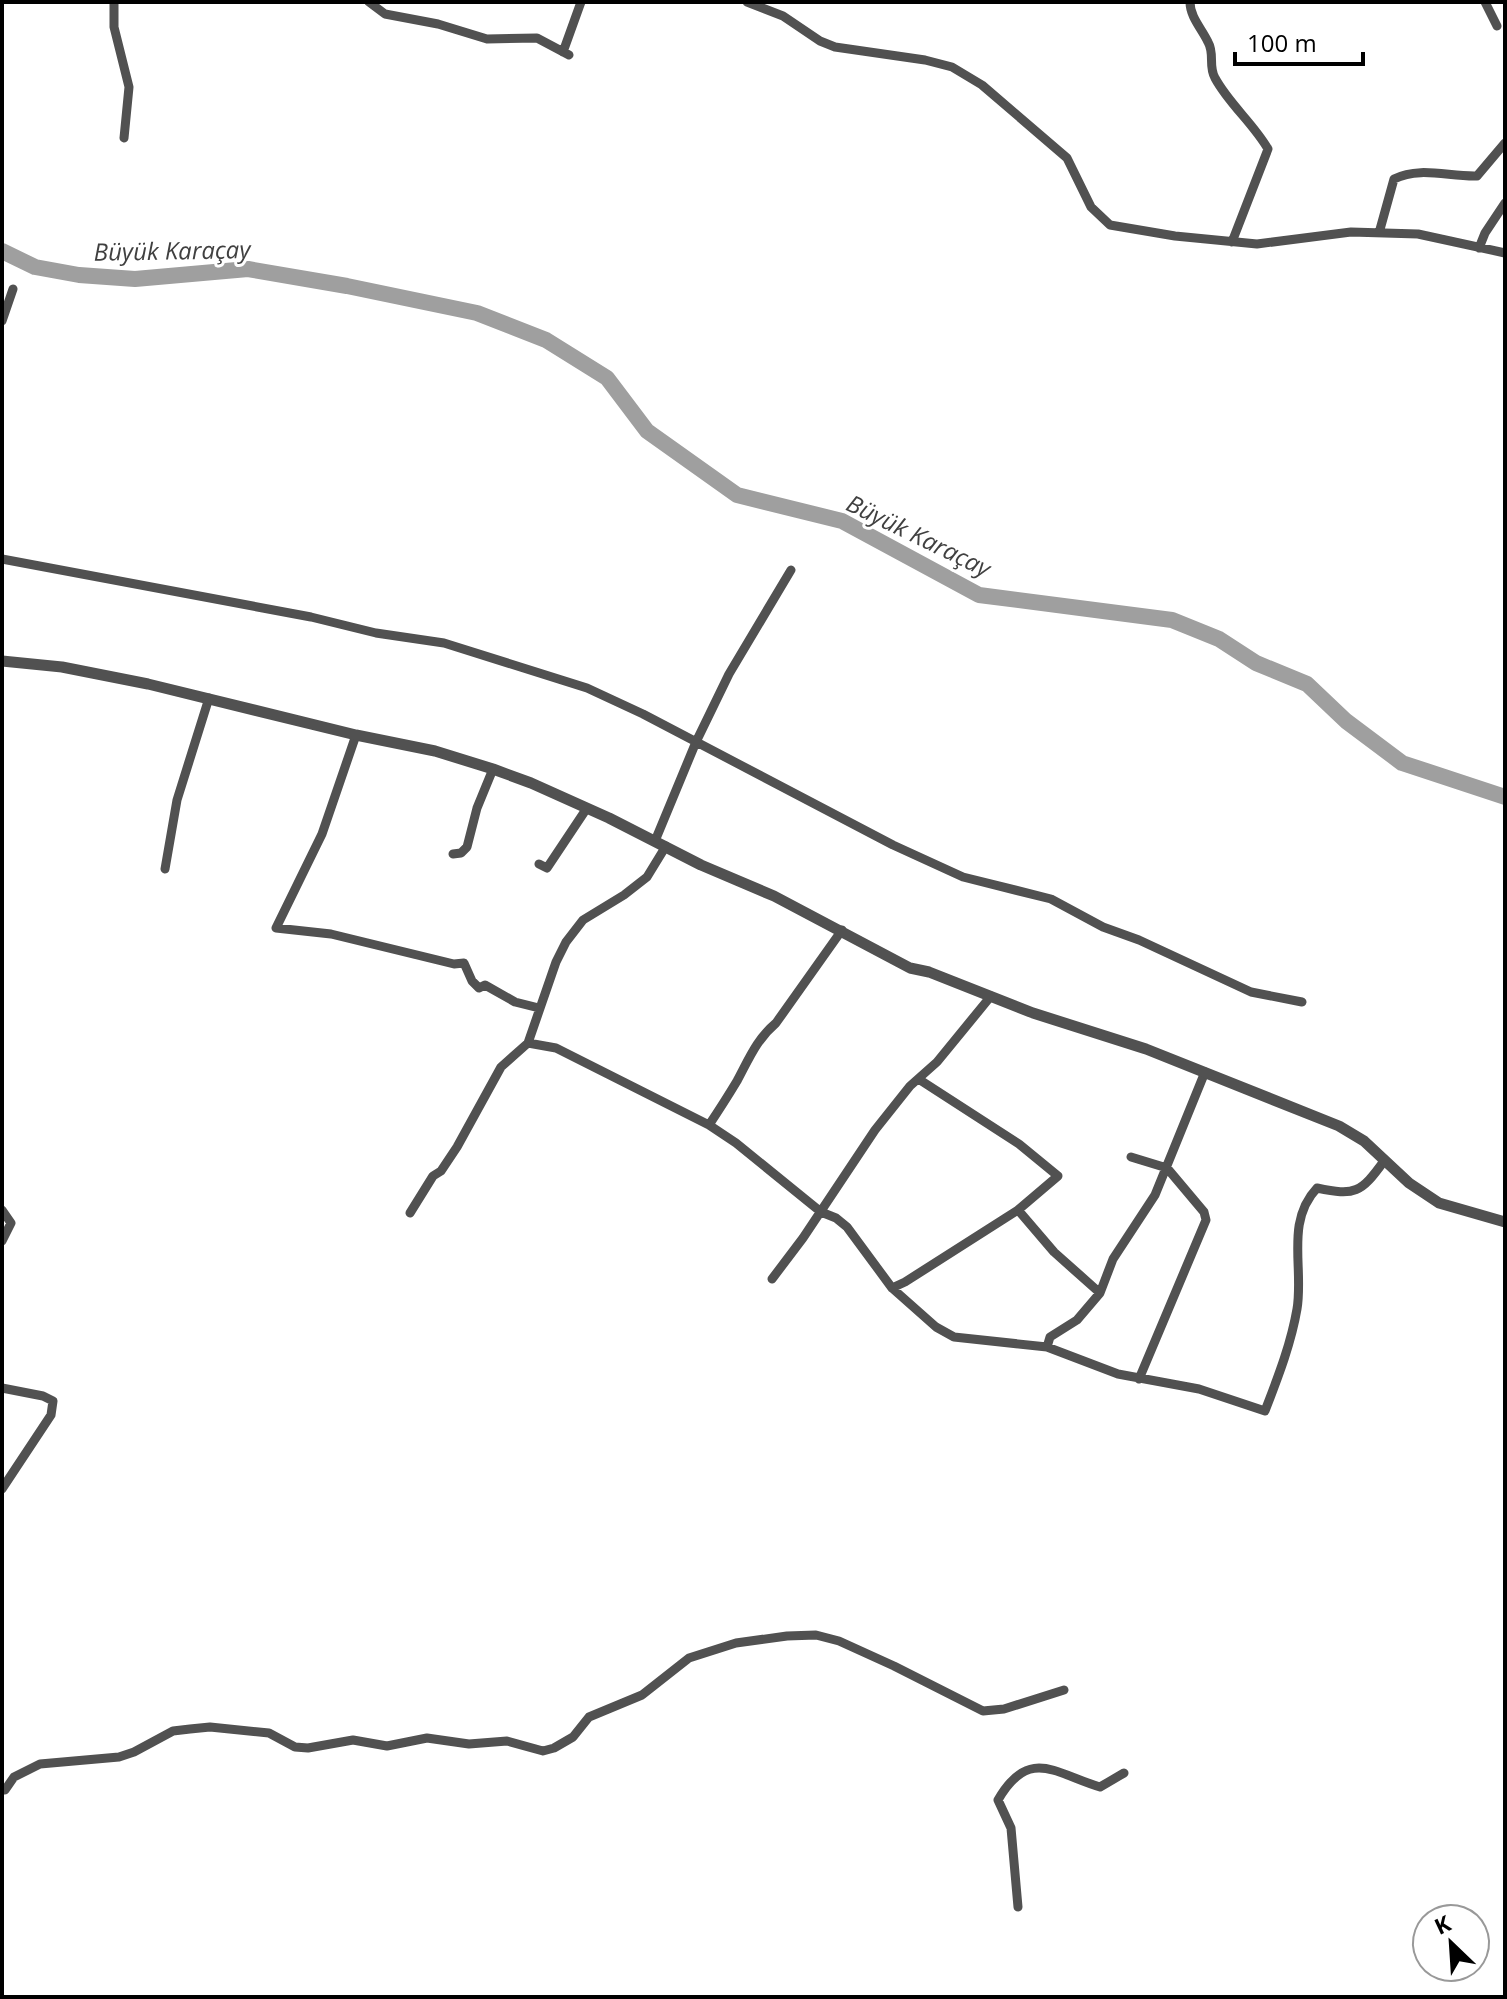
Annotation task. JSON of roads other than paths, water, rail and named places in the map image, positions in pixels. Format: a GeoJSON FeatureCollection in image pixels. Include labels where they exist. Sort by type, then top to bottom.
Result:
{"type":"FeatureCollection","features":[{"type":"Feature","properties":{"kind":"street"},"geometry":{"type":"LineString","coordinates":[[114,2],[114,27],[129,87],[124,138]]}},
{"type":"Feature","properties":{"kind":"street"},"geometry":{"type":"LineString","coordinates":[[369,2],[385,14],[438,24],[487,39],[537,38],[566,53],[581,2]]}},
{"type":"Feature","properties":{"kind":"street"},"geometry":{"type":"LineString","coordinates":[[747,2],[783,16],[820,41],[835,47],[925,60],[952,67],[982,85],[1067,158],[1091,207],[1110,225],[1187,238],[1257,244],[1351,232],[1418,234],[1505,253]]}},
{"type":"Feature","properties":{"kind":"street"},"geometry":{"type":"LineString","coordinates":[[1190,2],[1190,9],[1210,45],[1213,55],[1211,71],[1268,149],[1232,242]]}},
{"type":"Feature","properties":{"kind":"street"},"geometry":{"type":"LineString","coordinates":[[1485,2],[1497,26]]}},
{"type":"Feature","properties":{"kind":"street"},"geometry":{"type":"LineString","coordinates":[[1379,233],[1394,179],[1404,174],[1423,172],[1477,176],[1505,143]]}},
{"type":"Feature","properties":{"kind":"street"},"geometry":{"type":"LineString","coordinates":[[1479,248],[1505,203]]}},
{"type":"Feature","properties":{"kind":"street"},"geometry":{"type":"LineString","coordinates":[[2,321],[13,289]]}},
{"type":"Feature","properties":{"kind":"street"},"geometry":{"type":"LineString","coordinates":[[2,559],[311,617],[376,633],[444,643],[587,688],[893,845],[963,877],[1051,899],[1103,927],[1139,940],[1251,992],[1302,1002]]}},
{"type":"Feature","properties":{"kind":"street"},"geometry":{"type":"LineString","coordinates":[[410,1213],[433,1176],[441,1171],[457,1147],[501,1067],[528,1043],[556,962],[573,932],[583,920],[647,877],[696,742],[729,674],[791,570]]}},
{"type":"Feature","properties":{"kind":"street"},"geometry":{"type":"LineString","coordinates":[[2,661],[62,667],[209,698],[356,735],[435,751],[493,769],[587,808],[842,930],[910,968],[929,972],[1046,1018],[1146,1049],[1339,1126],[1364,1141],[1384,1161],[1439,1203],[1505,1222]]}},
{"type":"Feature","properties":{"kind":"street"},"geometry":{"type":"LineString","coordinates":[[165,869],[177,800],[209,698]]}},
{"type":"Feature","properties":{"kind":"street"},"geometry":{"type":"LineString","coordinates":[[356,735],[322,834],[276,928],[331,934],[454,964],[464,963],[472,981],[479,988],[485,985],[515,1002],[539,1008]]}},
{"type":"Feature","properties":{"kind":"street"},"geometry":{"type":"LineString","coordinates":[[453,854],[461,853],[467,847],[477,808],[493,769]]}},
{"type":"Feature","properties":{"kind":"street"},"geometry":{"type":"LineString","coordinates":[[539,864],[547,868],[587,808]]}},
{"type":"Feature","properties":{"kind":"street"},"geometry":{"type":"LineString","coordinates":[[709,1125],[738,1079],[749,1053],[776,1023],[842,930]]}},
{"type":"Feature","properties":{"kind":"street"},"geometry":{"type":"LineString","coordinates":[[772,1279],[875,1130],[991,996]]}},
{"type":"Feature","properties":{"kind":"street"},"geometry":{"type":"LineString","coordinates":[[528,1043],[556,1048],[709,1125],[736,1143],[821,1212],[847,1227],[892,1288],[936,1327],[954,1337],[1047,1347],[1139,1379],[1199,1389],[1265,1411],[1288,1349],[1298,1305],[1298,1223],[1307,1199],[1317,1188],[1344,1194],[1360,1188],[1384,1161]]}},
{"type":"Feature","properties":{"kind":"street"},"geometry":{"type":"LineString","coordinates":[[1047,1347],[1050,1337],[1077,1320],[1100,1293],[1113,1259],[1155,1195],[1205,1072]]}},
{"type":"Feature","properties":{"kind":"street"},"geometry":{"type":"LineString","coordinates":[[892,1288],[1018,1210],[1058,1176],[1019,1144],[920,1080]]}},
{"type":"Feature","properties":{"kind":"street"},"geometry":{"type":"LineString","coordinates":[[1131,1157],[1167,1168],[1204,1212],[1206,1220],[1139,1379]]}},
{"type":"Feature","properties":{"kind":"street"},"geometry":{"type":"LineString","coordinates":[[2,1210],[11,1223],[2,1241]]}},
{"type":"Feature","properties":{"kind":"street"},"geometry":{"type":"LineString","coordinates":[[1018,1210],[1054,1252],[1100,1293]]}},
{"type":"Feature","properties":{"kind":"street"},"geometry":{"type":"LineString","coordinates":[[2,1388],[53,1401],[51,1415],[2,1489]]}},
{"type":"Feature","properties":{"kind":"street"},"geometry":{"type":"LineString","coordinates":[[2,1790],[14,1777],[40,1764],[119,1757],[173,1731],[210,1727],[269,1733],[295,1747],[308,1748],[353,1740],[387,1746],[427,1738],[469,1744],[507,1741],[543,1751],[573,1737],[589,1717],[642,1695],[689,1658],[736,1643],[787,1636],[816,1635],[839,1641],[983,1711],[1004,1709],[1064,1690]]}},
{"type":"Feature","properties":{"kind":"street"},"geometry":{"type":"LineString","coordinates":[[1018,1907],[1011,1828],[998,1800],[1008,1782],[1035,1767],[1048,1766],[1100,1787],[1124,1773]]}},
{"type":"Feature","properties":{"kind":"waterway","name":"Büyük Karaçay"},"geometry":{"type":"LineString","coordinates":[[2,251],[35,267],[79,275],[135,279],[248,269],[477,313],[546,340],[607,378],[647,431],[737,495],[842,521],[979,595],[1172,620],[1219,639],[1256,663],[1307,684],[1346,721],[1402,763],[1505,797]]}}]}
